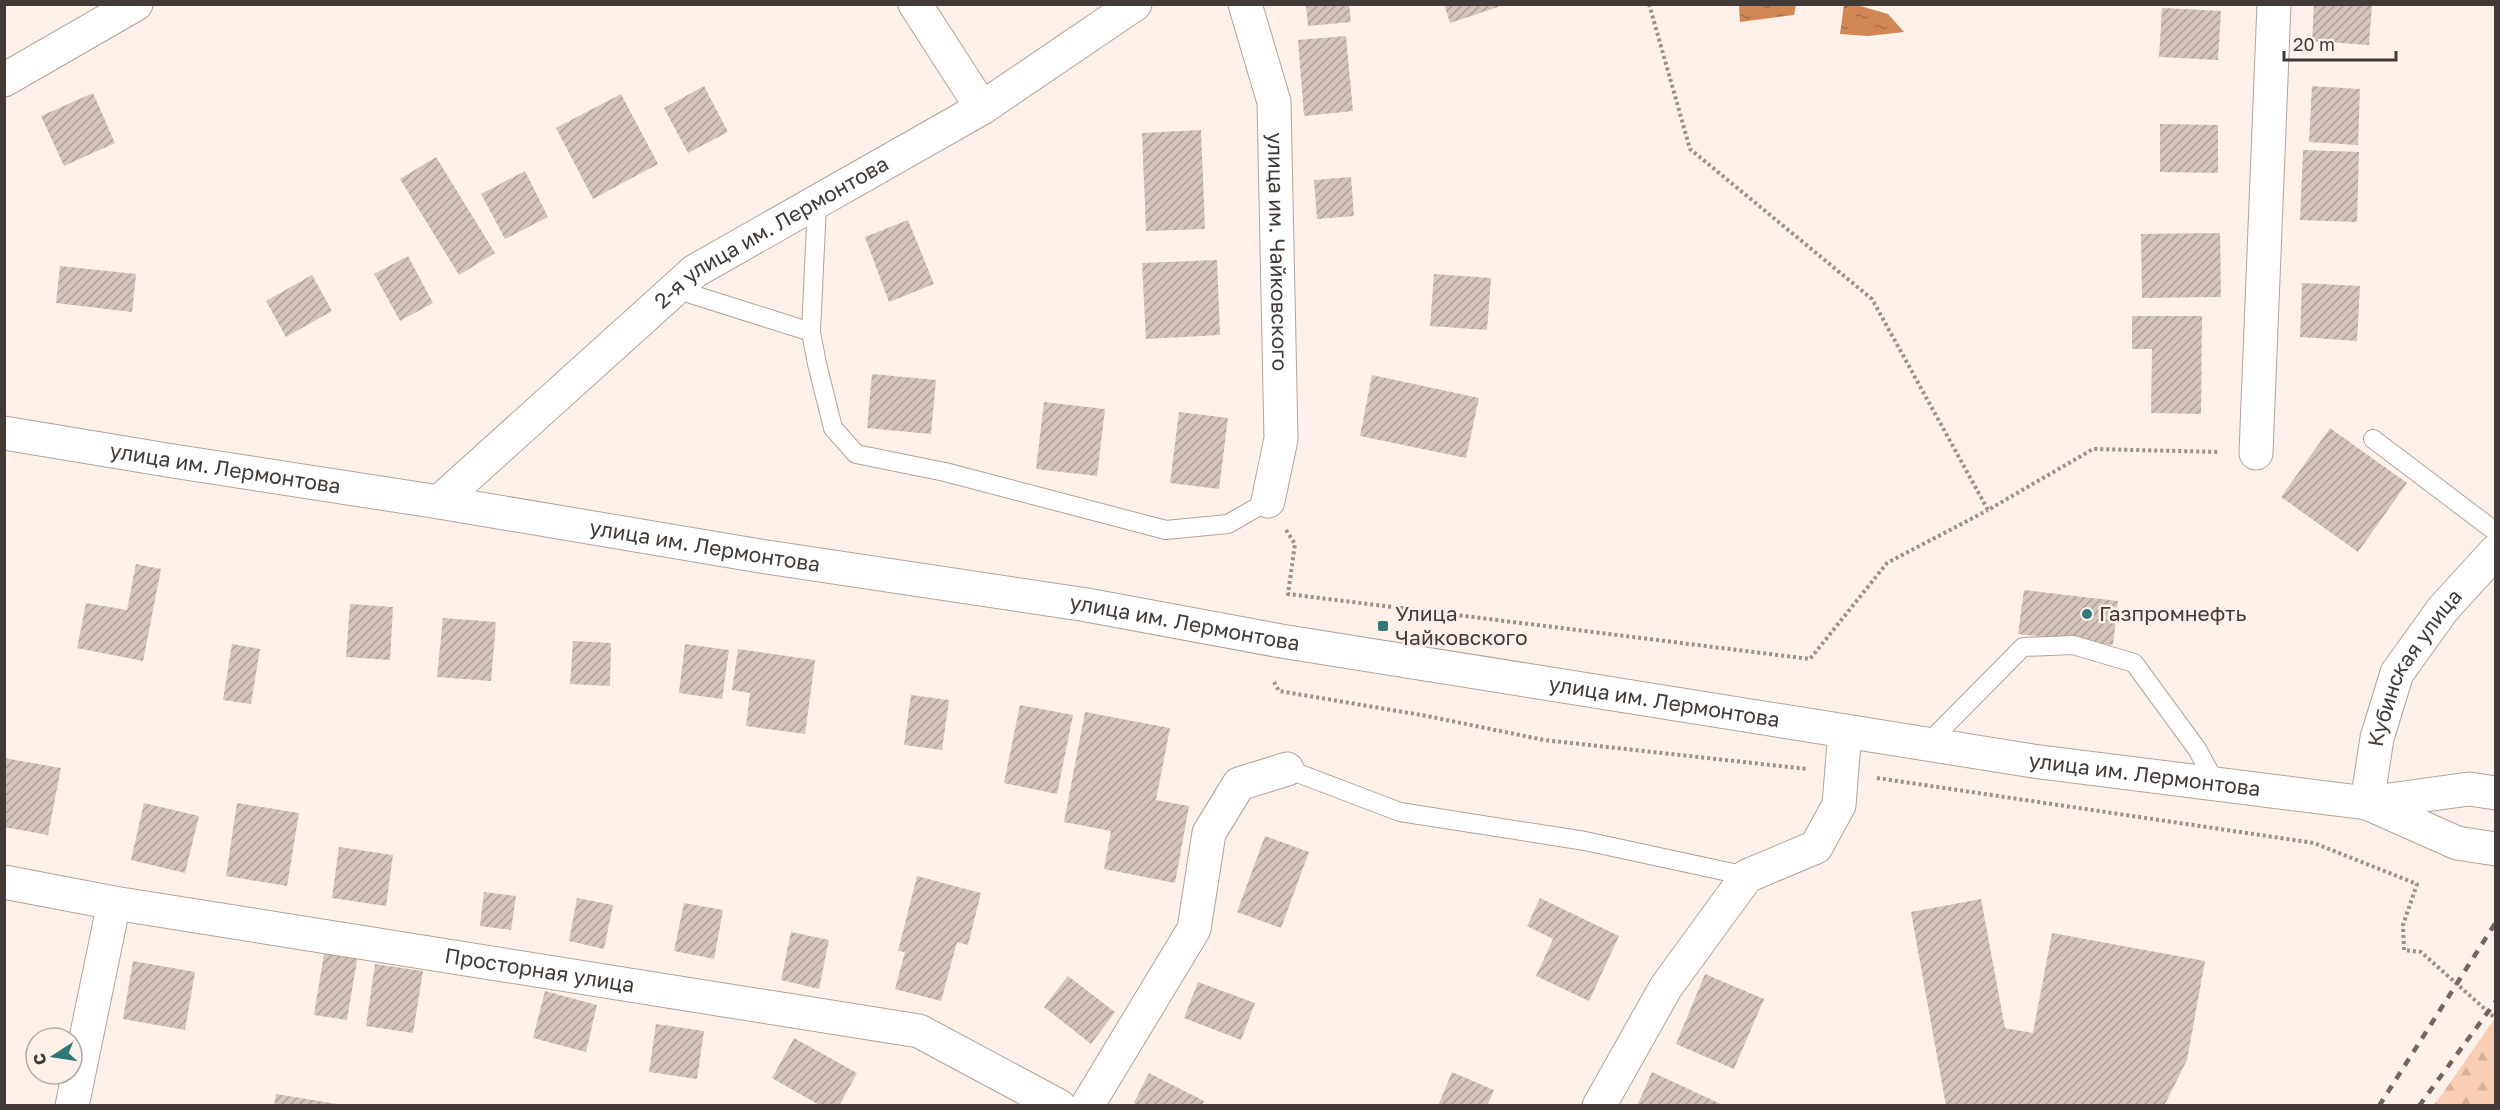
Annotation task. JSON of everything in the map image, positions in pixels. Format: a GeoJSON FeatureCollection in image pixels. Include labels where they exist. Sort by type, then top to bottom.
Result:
{"type":"FeatureCollection","features":[{"type":"Feature","properties":{"kind":"main road"},"geometry":{"type":"LineString","coordinates":[[4,80],[136,4]]}},
{"type":"Feature","properties":{"kind":"main road"},"geometry":{"type":"LineString","coordinates":[[915,4],[982,108]]}},
{"type":"Feature","properties":{"kind":"main road","name":"2-я улица им. Лермонтова"},"geometry":{"type":"LineString","coordinates":[[439,502],[695,271],[817,204],[982,108],[1135,4]]}},
{"type":"Feature","properties":{"kind":"main road","name":"улица им. Чайковского"},"geometry":{"type":"LineString","coordinates":[[1245,4],[1274,102],[1281,439],[1268,501]]}},
{"type":"Feature","properties":{"kind":"main road"},"geometry":{"type":"LineString","coordinates":[[2256,453],[2274,4]]}},
{"type":"Feature","properties":{"kind":"main road","name":"улица им. Лермонтова"},"geometry":{"type":"LineString","coordinates":[[4,433],[439,502],[759,556],[1087,605],[1293,643],[2033,761],[2215,782],[2367,803]]}},
{"type":"Feature","properties":{"kind":"main road","name":"Кубинская улица"},"geometry":{"type":"LineString","coordinates":[[2367,803],[2377,738],[2397,673],[2443,609],[2496,551]]}},
{"type":"Feature","properties":{"kind":"main road"},"geometry":{"type":"LineString","coordinates":[[1599,1106],[1666,987],[1747,876],[1816,847],[1839,806],[1845,731]]}},
{"type":"Feature","properties":{"kind":"main road"},"geometry":{"type":"LineString","coordinates":[[1087,1106],[1194,930],[1209,833],[1239,784],[1287,770]]}},
{"type":"Feature","properties":{"kind":"main road"},"geometry":{"type":"LineString","coordinates":[[2367,803],[2469,789],[2496,793]]}},
{"type":"Feature","properties":{"kind":"main road"},"geometry":{"type":"LineString","coordinates":[[2367,803],[2457,843],[2496,849]]}},
{"type":"Feature","properties":{"kind":"main road","name":"Просторная улица"},"geometry":{"type":"LineString","coordinates":[[4,882],[114,903],[919,1032],[1059,1106]]}},
{"type":"Feature","properties":{"kind":"main road"},"geometry":{"type":"LineString","coordinates":[[72,1106],[114,903]]}},
{"type":"Feature","properties":{"kind":"lane"},"geometry":{"type":"LineString","coordinates":[[817,204],[811,332],[834,428],[856,454],[945,472],[1166,530],[1228,524],[1268,501]]}},
{"type":"Feature","properties":{"kind":"lane"},"geometry":{"type":"LineString","coordinates":[[675,289],[811,332]]}},
{"type":"Feature","properties":{"kind":"lane"},"geometry":{"type":"LineString","coordinates":[[2373,439],[2496,532]]}},
{"type":"Feature","properties":{"kind":"lane"},"geometry":{"type":"LineString","coordinates":[[1927,744],[2023,647],[2073,645],[2134,663],[2197,749],[2215,782]]}},
{"type":"Feature","properties":{"kind":"lane"},"geometry":{"type":"LineString","coordinates":[[1287,770],[1400,812],[1585,841],[1747,876]]}},
{"type":"Feature","properties":{"kind":"path"},"geometry":{"type":"LineString","coordinates":[[1649,4],[1690,148],[1872,299],[1988,510]]}},
{"type":"Feature","properties":{"kind":"path"},"geometry":{"type":"LineString","coordinates":[[1295,544],[1288,594],[1810,659],[1887,563],[1988,510],[2093,449],[2256,453]]}},
{"type":"Feature","properties":{"kind":"path"},"geometry":{"type":"LineString","coordinates":[[2417,884],[2403,925],[2404,950],[2421,952],[2496,1019]]}},
{"type":"Feature","properties":{"kind":"green space"},"geometry":{"type":"Polygon","coordinates":[[[2495,1018],[2495,1105],[2433,1105],[2438,1100],[2495,1018]]]}},
{"type":"Feature","properties":{"kind":"water"},"geometry":{"type":"Polygon","coordinates":[[[1739,4],[1796,5],[1794,15],[1740,22],[1739,4]]]}},
{"type":"Feature","properties":{"kind":"water"},"geometry":{"type":"Polygon","coordinates":[[[1844,4],[1857,5],[1888,14],[1904,32],[1868,36],[1840,34],[1844,4]]]}},
{"type":"Feature","properties":{"kind":"building"},"geometry":{"type":"Polygon","coordinates":[[[1444,4],[1497,4],[1498,7],[1450,23],[1444,4]]]}},
{"type":"Feature","properties":{"kind":"building"},"geometry":{"type":"Polygon","coordinates":[[[2314,4],[2372,4],[2369,45],[2312,41],[2314,4]]]}},
{"type":"Feature","properties":{"kind":"building"},"geometry":{"type":"Polygon","coordinates":[[[1306,5],[1349,5],[1351,22],[1308,26],[1306,5]]]}},
{"type":"Feature","properties":{"kind":"building"},"geometry":{"type":"Polygon","coordinates":[[[2162,8],[2221,11],[2218,60],[2159,57],[2162,8]]]}},
{"type":"Feature","properties":{"kind":"building"},"geometry":{"type":"Polygon","coordinates":[[[1346,36],[1353,111],[1304,116],[1298,40],[1346,36]]]}},
{"type":"Feature","properties":{"kind":"building"},"geometry":{"type":"Polygon","coordinates":[[[704,86],[728,132],[688,153],[664,108],[704,86]]]}},
{"type":"Feature","properties":{"kind":"building"},"geometry":{"type":"Polygon","coordinates":[[[2312,86],[2360,89],[2358,145],[2309,142],[2312,86]]]}},
{"type":"Feature","properties":{"kind":"building"},"geometry":{"type":"Polygon","coordinates":[[[93,93],[115,143],[64,166],[41,116],[93,93]]]}},
{"type":"Feature","properties":{"kind":"building"},"geometry":{"type":"Polygon","coordinates":[[[621,94],[658,164],[593,199],[556,128],[621,94]]]}},
{"type":"Feature","properties":{"kind":"building"},"geometry":{"type":"Polygon","coordinates":[[[2160,124],[2218,125],[2218,173],[2160,172],[2160,124]]]}},
{"type":"Feature","properties":{"kind":"building"},"geometry":{"type":"Polygon","coordinates":[[[1201,130],[1205,229],[1146,231],[1142,133],[1201,130]]]}},
{"type":"Feature","properties":{"kind":"building"},"geometry":{"type":"Polygon","coordinates":[[[2303,150],[2359,152],[2357,222],[2300,220],[2303,150]]]}},
{"type":"Feature","properties":{"kind":"building"},"geometry":{"type":"Polygon","coordinates":[[[436,157],[495,253],[459,275],[400,179],[436,157]]]}},
{"type":"Feature","properties":{"kind":"building"},"geometry":{"type":"Polygon","coordinates":[[[525,171],[548,217],[505,239],[481,194],[525,171]]]}},
{"type":"Feature","properties":{"kind":"building"},"geometry":{"type":"Polygon","coordinates":[[[1351,177],[1354,216],[1317,219],[1314,180],[1351,177]]]}},
{"type":"Feature","properties":{"kind":"building"},"geometry":{"type":"Polygon","coordinates":[[[908,220],[934,284],[889,302],[865,237],[908,220]]]}},
{"type":"Feature","properties":{"kind":"building"},"geometry":{"type":"Polygon","coordinates":[[[2220,233],[2221,297],[2142,298],[2141,234],[2220,233]]]}},
{"type":"Feature","properties":{"kind":"building"},"geometry":{"type":"Polygon","coordinates":[[[408,256],[433,303],[400,321],[374,274],[408,256]]]}},
{"type":"Feature","properties":{"kind":"building"},"geometry":{"type":"Polygon","coordinates":[[[1217,260],[1220,335],[1146,339],[1142,263],[1217,260]]]}},
{"type":"Feature","properties":{"kind":"building"},"geometry":{"type":"Polygon","coordinates":[[[60,266],[136,274],[132,312],[56,303],[60,266]]]}},
{"type":"Feature","properties":{"kind":"building"},"geometry":{"type":"Polygon","coordinates":[[[1434,274],[1491,278],[1487,330],[1430,326],[1434,274]]]}},
{"type":"Feature","properties":{"kind":"building"},"geometry":{"type":"Polygon","coordinates":[[[312,275],[332,311],[286,337],[266,301],[312,275]]]}},
{"type":"Feature","properties":{"kind":"building"},"geometry":{"type":"Polygon","coordinates":[[[2302,283],[2360,286],[2357,341],[2300,337],[2302,283]]]}},
{"type":"Feature","properties":{"kind":"building"},"geometry":{"type":"Polygon","coordinates":[[[2132,316],[2202,316],[2201,414],[2151,413],[2152,349],[2132,349],[2132,316]]]}},
{"type":"Feature","properties":{"kind":"building"},"geometry":{"type":"Polygon","coordinates":[[[872,374],[936,380],[931,434],[867,428],[872,374]]]}},
{"type":"Feature","properties":{"kind":"building"},"geometry":{"type":"Polygon","coordinates":[[[1372,375],[1479,398],[1466,458],[1360,436],[1372,375]]]}},
{"type":"Feature","properties":{"kind":"building"},"geometry":{"type":"Polygon","coordinates":[[[1044,402],[1105,409],[1097,476],[1036,469],[1044,402]]]}},
{"type":"Feature","properties":{"kind":"building"},"geometry":{"type":"Polygon","coordinates":[[[1179,412],[1228,418],[1219,489],[1170,483],[1179,412]]]}},
{"type":"Feature","properties":{"kind":"building"},"geometry":{"type":"Polygon","coordinates":[[[2330,428],[2407,483],[2358,552],[2281,497],[2330,428]]]}},
{"type":"Feature","properties":{"kind":"building"},"geometry":{"type":"Polygon","coordinates":[[[136,564],[161,569],[143,661],[77,648],[86,603],[127,610],[136,564]]]}},
{"type":"Feature","properties":{"kind":"building"},"geometry":{"type":"Polygon","coordinates":[[[2024,590],[2118,601],[2113,645],[2018,634],[2024,590]]]}},
{"type":"Feature","properties":{"kind":"building"},"geometry":{"type":"Polygon","coordinates":[[[350,604],[393,607],[390,660],[346,657],[350,604]]]}},
{"type":"Feature","properties":{"kind":"building"},"geometry":{"type":"Polygon","coordinates":[[[443,618],[496,622],[491,681],[437,677],[443,618]]]}},
{"type":"Feature","properties":{"kind":"building"},"geometry":{"type":"Polygon","coordinates":[[[573,641],[611,643],[610,686],[570,684],[573,641]]]}},
{"type":"Feature","properties":{"kind":"building"},"geometry":{"type":"Polygon","coordinates":[[[232,644],[260,649],[251,704],[223,700],[232,644]]]}},
{"type":"Feature","properties":{"kind":"building"},"geometry":{"type":"Polygon","coordinates":[[[685,644],[729,650],[722,699],[679,693],[685,644]]]}},
{"type":"Feature","properties":{"kind":"building"},"geometry":{"type":"Polygon","coordinates":[[[738,649],[815,660],[805,734],[746,726],[750,693],[732,690],[738,649]]]}},
{"type":"Feature","properties":{"kind":"building"},"geometry":{"type":"Polygon","coordinates":[[[911,695],[949,700],[942,750],[904,745],[911,695]]]}},
{"type":"Feature","properties":{"kind":"building"},"geometry":{"type":"Polygon","coordinates":[[[1020,705],[1073,715],[1057,794],[1004,783],[1020,705]]]}},
{"type":"Feature","properties":{"kind":"building"},"geometry":{"type":"Polygon","coordinates":[[[1085,712],[1170,728],[1156,800],[1189,806],[1175,883],[1104,869],[1111,831],[1064,822],[1085,712]]]}},
{"type":"Feature","properties":{"kind":"building"},"geometry":{"type":"Polygon","coordinates":[[[4,758],[61,768],[48,835],[4,827],[4,758]]]}},
{"type":"Feature","properties":{"kind":"building"},"geometry":{"type":"Polygon","coordinates":[[[144,803],[199,816],[185,873],[131,860],[144,803]]]}},
{"type":"Feature","properties":{"kind":"building"},"geometry":{"type":"Polygon","coordinates":[[[237,803],[299,813],[287,886],[226,876],[237,803]]]}},
{"type":"Feature","properties":{"kind":"building"},"geometry":{"type":"Polygon","coordinates":[[[1265,836],[1309,852],[1281,928],[1237,912],[1265,836]]]}},
{"type":"Feature","properties":{"kind":"building"},"geometry":{"type":"Polygon","coordinates":[[[339,847],[393,855],[386,906],[332,898],[339,847]]]}},
{"type":"Feature","properties":{"kind":"building"},"geometry":{"type":"Polygon","coordinates":[[[917,876],[981,893],[968,945],[957,942],[941,1001],[895,989],[905,952],[898,951],[917,876]]]}},
{"type":"Feature","properties":{"kind":"building"},"geometry":{"type":"Polygon","coordinates":[[[484,892],[516,896],[511,930],[480,926],[484,892]]]}},
{"type":"Feature","properties":{"kind":"building"},"geometry":{"type":"Polygon","coordinates":[[[577,898],[613,905],[604,949],[569,941],[577,898]]]}},
{"type":"Feature","properties":{"kind":"building"},"geometry":{"type":"Polygon","coordinates":[[[1540,898],[1619,936],[1589,1001],[1536,976],[1553,939],[1527,926],[1540,898]]]}},
{"type":"Feature","properties":{"kind":"building"},"geometry":{"type":"Polygon","coordinates":[[[1981,899],[2005,1028],[2033,1033],[2052,933],[2205,961],[2187,1060],[2164,1106],[1946,1106],[1911,912],[1981,899]]]}},
{"type":"Feature","properties":{"kind":"building"},"geometry":{"type":"Polygon","coordinates":[[[684,903],[723,910],[714,959],[674,951],[684,903]]]}},
{"type":"Feature","properties":{"kind":"building"},"geometry":{"type":"Polygon","coordinates":[[[791,932],[829,940],[819,989],[781,980],[791,932]]]}},
{"type":"Feature","properties":{"kind":"building"},"geometry":{"type":"Polygon","coordinates":[[[325,948],[358,954],[347,1020],[314,1015],[325,948]]]}},
{"type":"Feature","properties":{"kind":"building"},"geometry":{"type":"Polygon","coordinates":[[[133,961],[195,972],[185,1030],[123,1019],[133,961]]]}},
{"type":"Feature","properties":{"kind":"building"},"geometry":{"type":"Polygon","coordinates":[[[375,964],[423,971],[413,1033],[366,1026],[375,964]]]}},
{"type":"Feature","properties":{"kind":"building"},"geometry":{"type":"Polygon","coordinates":[[[1705,974],[1764,999],[1734,1069],[1676,1044],[1705,974]]]}},
{"type":"Feature","properties":{"kind":"building"},"geometry":{"type":"Polygon","coordinates":[[[1068,976],[1115,1012],[1091,1044],[1044,1007],[1068,976]]]}},
{"type":"Feature","properties":{"kind":"building"},"geometry":{"type":"Polygon","coordinates":[[[1198,982],[1255,1003],[1241,1040],[1184,1018],[1198,982]]]}},
{"type":"Feature","properties":{"kind":"building"},"geometry":{"type":"Polygon","coordinates":[[[545,991],[597,1005],[586,1052],[533,1038],[545,991]]]}},
{"type":"Feature","properties":{"kind":"building"},"geometry":{"type":"Polygon","coordinates":[[[656,1024],[704,1031],[697,1079],[649,1072],[656,1024]]]}},
{"type":"Feature","properties":{"kind":"building"},"geometry":{"type":"Polygon","coordinates":[[[794,1038],[857,1073],[839,1106],[821,1106],[772,1078],[794,1038]]]}},
{"type":"Feature","properties":{"kind":"building"},"geometry":{"type":"Polygon","coordinates":[[[1452,1072],[1494,1090],[1487,1106],[1438,1106],[1452,1072]]]}},
{"type":"Feature","properties":{"kind":"building"},"geometry":{"type":"Polygon","coordinates":[[[1652,1072],[1725,1106],[1637,1106],[1652,1072]]]}},
{"type":"Feature","properties":{"kind":"building"},"geometry":{"type":"Polygon","coordinates":[[[1149,1073],[1204,1101],[1202,1106],[1140,1106],[1134,1103],[1149,1073]]]}},
{"type":"Feature","properties":{"kind":"building"},"geometry":{"type":"Polygon","coordinates":[[[276,1094],[337,1104],[336,1106],[274,1106],[276,1094]]]}},
{"type":"Feature","properties":{"kind":"railway"},"geometry":{"type":"LineString","coordinates":[[2379,1106],[2496,922]]}},
{"type":"Feature","properties":{"kind":"railway"},"geometry":{"type":"LineString","coordinates":[[2419,1106],[2496,1001]]}},
{"type":"Feature","properties":{"kind":"place","name":"Газпромнефть"},"geometry":{"type":"Point","coordinates":[2087,614]}},
{"type":"Feature","properties":{"kind":"place","name":"Улица Чайковского"},"geometry":{"type":"Point","coordinates":[1383,626]}}]}
